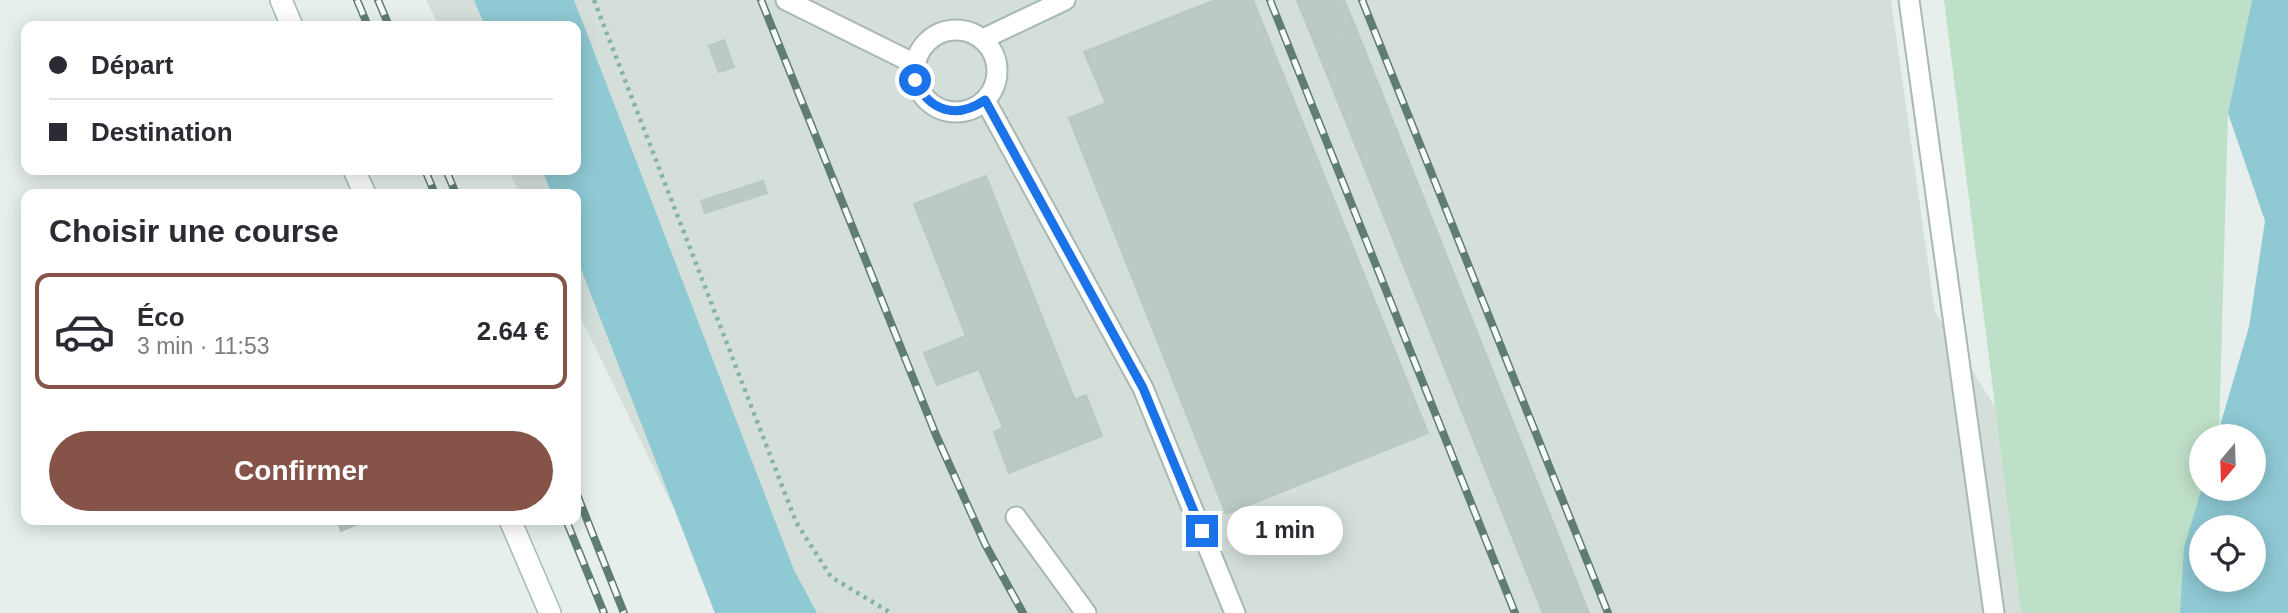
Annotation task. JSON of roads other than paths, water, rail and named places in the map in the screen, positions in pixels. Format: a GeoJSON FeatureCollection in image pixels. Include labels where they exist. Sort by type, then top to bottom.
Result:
{"type":"FeatureCollection","features":[{"type":"Feature","properties":{"kind":"street"},"geometry":{"type":"LineString","coordinates":[[281,0],[290,21]]}},
{"type":"Feature","properties":{"kind":"street"},"geometry":{"type":"LineString","coordinates":[[512,525],[550,613]]}},
{"type":"Feature","properties":{"kind":"lane"},"geometry":{"type":"LineString","coordinates":[[786,0],[915,64]]}},
{"type":"Feature","properties":{"kind":"lane"},"geometry":{"type":"LineString","coordinates":[[983,39],[1065,0]]}},
{"type":"Feature","properties":{"kind":"lane"},"geometry":{"type":"LineString","coordinates":[[1909,0],[1994,613]]}},
{"type":"Feature","properties":{"kind":"lane"},"geometry":{"type":"LineString","coordinates":[[958,29],[983,39],[996,62],[997,76],[993,89],[985,100],[960,112],[933,106],[922,94],[915,80],[915,64],[920,49],[930,38],[945,31],[958,29]]}},
{"type":"Feature","properties":{"kind":"lane"},"geometry":{"type":"LineString","coordinates":[[985,100],[1143,388],[1235,613]]}},
{"type":"Feature","properties":{"kind":"lane"},"geometry":{"type":"LineString","coordinates":[[1016,517],[1086,613]]}},
{"type":"Feature","properties":{"kind":"water"},"geometry":{"type":"Polygon","coordinates":[[[474,0],[574,0],[794,570],[817,613],[715,613],[581,269],[581,189],[550,189],[544,175],[581,175],[581,21],[483,21],[474,0]]]}},
{"type":"Feature","properties":{"kind":"water"},"geometry":{"type":"Polygon","coordinates":[[[2252,0],[2288,0],[2288,613],[2180,613],[2184,547],[2189,531],[2189,592],[2266,592],[2266,515],[2194,515],[2198,501],[2266,501],[2266,424],[2221,424],[2249,327],[2265,221],[2228,113],[2252,0]]]}},
{"type":"Feature","properties":{"kind":"railway"},"geometry":{"type":"LineString","coordinates":[[357,0],[366,21]]}},
{"type":"Feature","properties":{"kind":"railway"},"geometry":{"type":"LineString","coordinates":[[378,0],[387,21]]}},
{"type":"Feature","properties":{"kind":"railway"},"geometry":{"type":"LineString","coordinates":[[761,0],[936,435],[985,544],[1023,613]]}},
{"type":"Feature","properties":{"kind":"railway"},"geometry":{"type":"LineString","coordinates":[[1270,0],[1515,613]]}},
{"type":"Feature","properties":{"kind":"railway"},"geometry":{"type":"LineString","coordinates":[[1362,0],[1608,613]]}},
{"type":"Feature","properties":{"kind":"railway"},"geometry":{"type":"LineString","coordinates":[[427,175],[433,189]]}},
{"type":"Feature","properties":{"kind":"railway"},"geometry":{"type":"LineString","coordinates":[[448,175],[454,189]]}},
{"type":"Feature","properties":{"kind":"railway"},"geometry":{"type":"LineString","coordinates":[[581,505],[624,613]]}},
{"type":"Feature","properties":{"kind":"railway"},"geometry":{"type":"LineString","coordinates":[[568,525],[604,613]]}}]}
